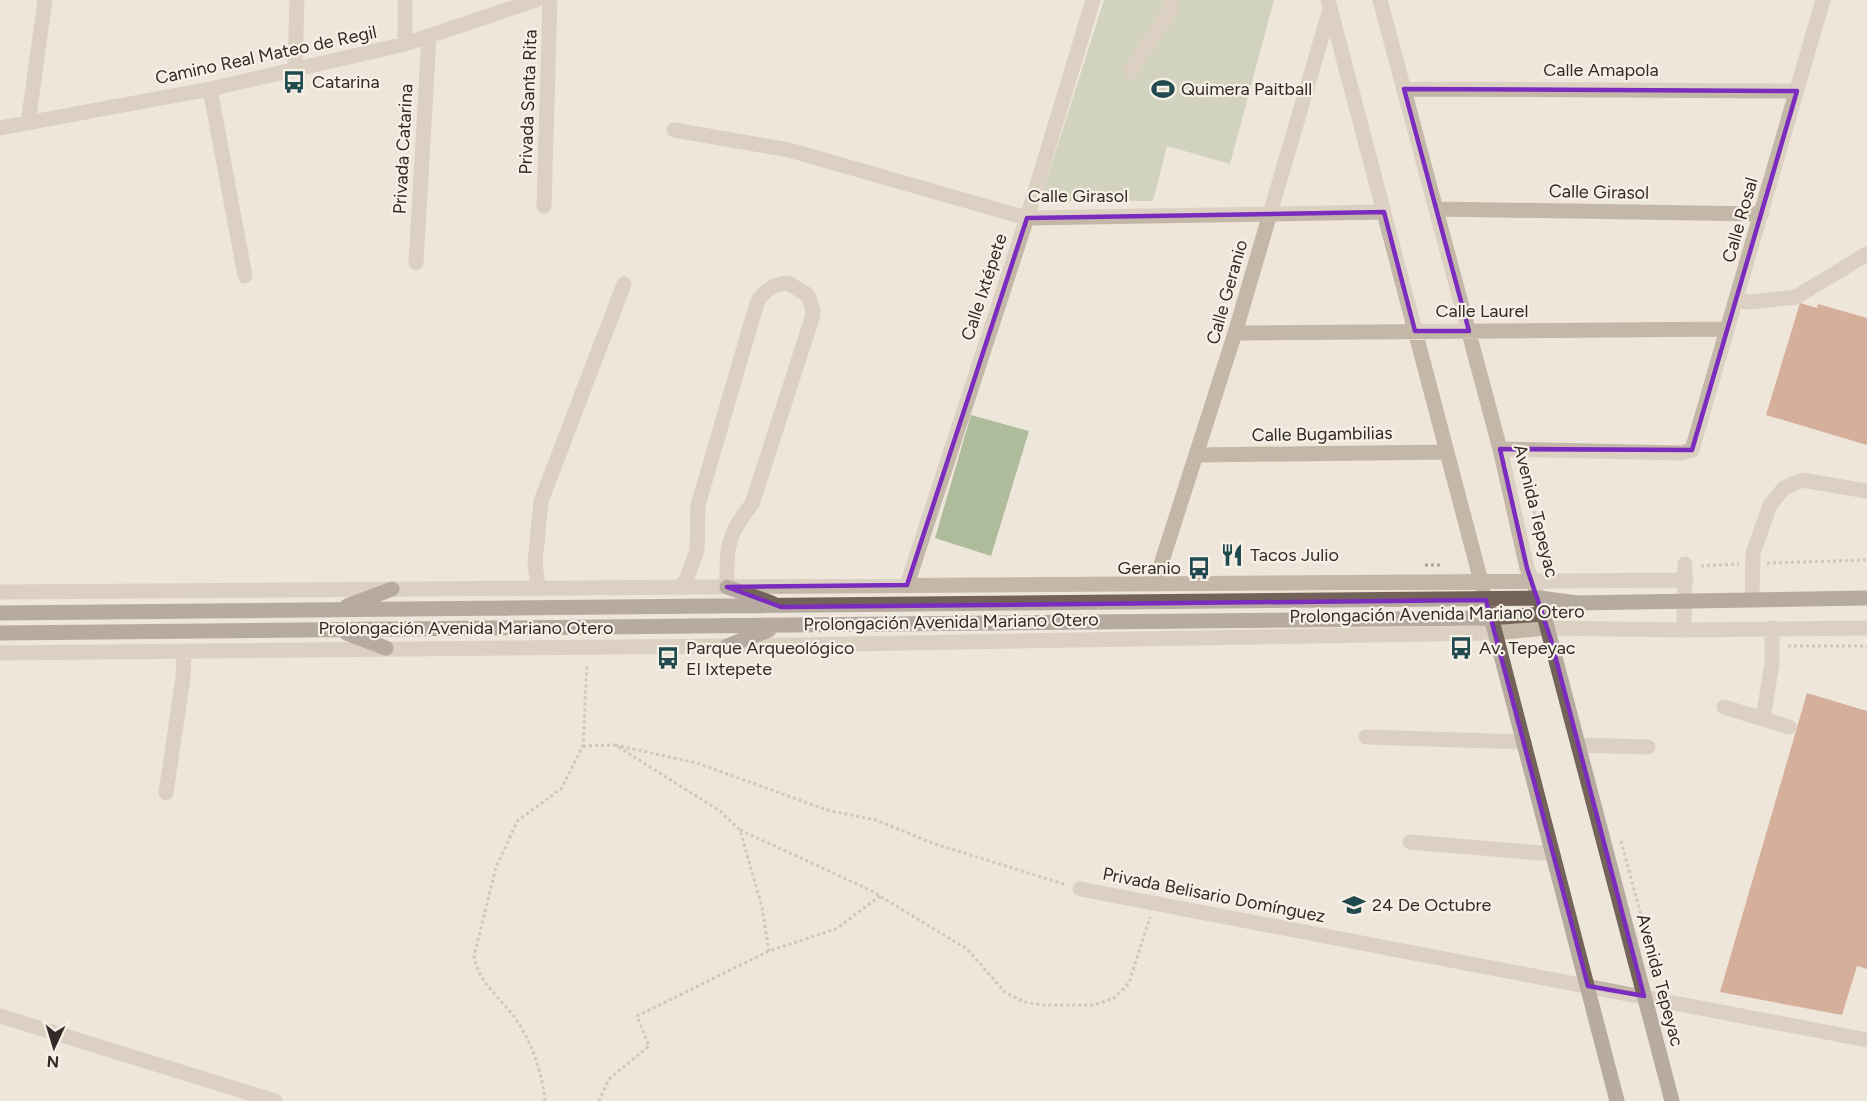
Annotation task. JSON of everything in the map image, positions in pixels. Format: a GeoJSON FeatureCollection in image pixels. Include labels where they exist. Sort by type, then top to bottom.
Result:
{"type":"FeatureCollection","features":[{"type":"Feature","properties":{"kind":"main road"},"geometry":{"type":"LineString","coordinates":[[727,587],[781,607]]}},
{"type":"Feature","properties":{"kind":"main road"},"geometry":{"type":"LineString","coordinates":[[336,610],[392,589]]}},
{"type":"Feature","properties":{"kind":"main road","name":"Prolongación Avenida Mariano Otero"},"geometry":{"type":"LineString","coordinates":[[0,613],[1539,598],[1577,603],[1867,598]]}},
{"type":"Feature","properties":{"kind":"main road","name":"Avenida Tepeyac"},"geometry":{"type":"LineString","coordinates":[[1539,598],[1672,1101]]}},
{"type":"Feature","properties":{"kind":"main road"},"geometry":{"type":"LineString","coordinates":[[1486,600],[1617,1101]]}},
{"type":"Feature","properties":{"kind":"main road","name":"Prolongación Avenida Mariano Otero"},"geometry":{"type":"LineString","coordinates":[[0,633],[781,626],[1492,625],[1545,621],[1577,603]]}},
{"type":"Feature","properties":{"kind":"main road"},"geometry":{"type":"LineString","coordinates":[[727,646],[781,626]]}},
{"type":"Feature","properties":{"kind":"main road"},"geometry":{"type":"LineString","coordinates":[[334,629],[386,648]]}},
{"type":"Feature","properties":{"kind":"street"},"geometry":{"type":"LineString","coordinates":[[28,123],[45,0]]}},
{"type":"Feature","properties":{"kind":"street"},"geometry":{"type":"LineString","coordinates":[[295,70],[297,0]]}},
{"type":"Feature","properties":{"kind":"street"},"geometry":{"type":"LineString","coordinates":[[405,0],[405,44]]}},
{"type":"Feature","properties":{"kind":"street","name":"Camino Real Mateo de Regil"},"geometry":{"type":"LineString","coordinates":[[0,128],[210,89],[405,44],[536,0]]}},
{"type":"Feature","properties":{"kind":"street","name":"Privada Santa Rita"},"geometry":{"type":"LineString","coordinates":[[544,206],[550,0]]}},
{"type":"Feature","properties":{"kind":"street","name":"Calle Ixtépete"},"geometry":{"type":"LineString","coordinates":[[907,585],[1027,218],[1093,0]]}},
{"type":"Feature","properties":{"kind":"street"},"geometry":{"type":"LineString","coordinates":[[1130,72],[1171,9],[1171,0]]}},
{"type":"Feature","properties":{"kind":"street","name":"Avenida Tepeyac"},"geometry":{"type":"LineString","coordinates":[[1380,0],[1500,449],[1532,582],[1539,598]]}},
{"type":"Feature","properties":{"kind":"street","name":"Calle Rosal"},"geometry":{"type":"LineString","coordinates":[[1500,449],[1682,453],[1692,450],[1823,0]]}},
{"type":"Feature","properties":{"kind":"street"},"geometry":{"type":"LineString","coordinates":[[1329,5],[1486,600]]}},
{"type":"Feature","properties":{"kind":"street","name":"Calle Geranio"},"geometry":{"type":"LineString","coordinates":[[1155,583],[1198,455],[1235,333],[1329,5]]}},
{"type":"Feature","properties":{"kind":"street","name":"Privada Catarina"},"geometry":{"type":"LineString","coordinates":[[416,263],[429,37]]}},
{"type":"Feature","properties":{"kind":"street"},"geometry":{"type":"LineString","coordinates":[[210,89],[245,276]]}},
{"type":"Feature","properties":{"kind":"street","name":"Calle Amapola"},"geometry":{"type":"LineString","coordinates":[[1404,89],[1797,91]]}},
{"type":"Feature","properties":{"kind":"street","name":"Calle Girasol"},"geometry":{"type":"LineString","coordinates":[[674,130],[789,150],[1027,218],[1384,212]]}},
{"type":"Feature","properties":{"kind":"street","name":"Calle Girasol"},"geometry":{"type":"LineString","coordinates":[[1436,209],[1762,214]]}},
{"type":"Feature","properties":{"kind":"street"},"geometry":{"type":"LineString","coordinates":[[1737,300],[1751,302],[1796,297],[1867,254]]}},
{"type":"Feature","properties":{"kind":"street"},"geometry":{"type":"LineString","coordinates":[[680,587],[686,580],[697,551],[698,505],[758,303],[761,296],[772,286],[788,283],[808,295],[813,310],[812,318],[752,504],[738,521],[728,540],[727,587]]}},
{"type":"Feature","properties":{"kind":"street"},"geometry":{"type":"LineString","coordinates":[[538,588],[536,563],[541,501],[624,284]]}},
{"type":"Feature","properties":{"kind":"street","name":"Calle Laurel"},"geometry":{"type":"LineString","coordinates":[[1235,333],[1728,329]]}},
{"type":"Feature","properties":{"kind":"street","name":"Calle Bugambilias"},"geometry":{"type":"LineString","coordinates":[[1198,455],[1447,452]]}},
{"type":"Feature","properties":{"kind":"street"},"geometry":{"type":"LineString","coordinates":[[1752,600],[1751,563],[1770,505],[1784,488],[1802,480],[1867,491]]}},
{"type":"Feature","properties":{"kind":"street"},"geometry":{"type":"LineString","coordinates":[[1684,630],[1685,564]]}},
{"type":"Feature","properties":{"kind":"street","name":"Prolongación Avenida Mariano Otero"},"geometry":{"type":"LineString","coordinates":[[0,592],[1686,580]]}},
{"type":"Feature","properties":{"kind":"street","name":"Prolongación Avenida Mariano Otero"},"geometry":{"type":"LineString","coordinates":[[1545,621],[1684,630],[1867,628]]}},
{"type":"Feature","properties":{"kind":"street","name":"Prolongación Avenida Mariano Otero"},"geometry":{"type":"LineString","coordinates":[[0,653],[727,646],[1492,625]]}},
{"type":"Feature","properties":{"kind":"street"},"geometry":{"type":"LineString","coordinates":[[1763,718],[1772,664],[1772,628]]}},
{"type":"Feature","properties":{"kind":"street"},"geometry":{"type":"LineString","coordinates":[[166,793],[184,651]]}},
{"type":"Feature","properties":{"kind":"street"},"geometry":{"type":"LineString","coordinates":[[1724,707],[1789,727]]}},
{"type":"Feature","properties":{"kind":"street"},"geometry":{"type":"LineString","coordinates":[[1366,737],[1524,742]]}},
{"type":"Feature","properties":{"kind":"street"},"geometry":{"type":"LineString","coordinates":[[1578,745],[1648,747]]}},
{"type":"Feature","properties":{"kind":"street"},"geometry":{"type":"LineString","coordinates":[[1410,842],[1553,854]]}},
{"type":"Feature","properties":{"kind":"street","name":"Privada Belisario Domínguez"},"geometry":{"type":"LineString","coordinates":[[1080,889],[1867,1040]]}},
{"type":"Feature","properties":{"kind":"street"},"geometry":{"type":"LineString","coordinates":[[0,1016],[275,1101]]}},
{"type":"Feature","properties":{"kind":"path"},"geometry":{"type":"LineString","coordinates":[[1685,564],[1702,566],[1867,560]]}},
{"type":"Feature","properties":{"kind":"path"},"geometry":{"type":"LineString","coordinates":[[1548,568],[1559,568]]}},
{"type":"Feature","properties":{"kind":"path"},"geometry":{"type":"LineString","coordinates":[[545,1101],[542,1072],[516,1019],[476,970],[474,956],[496,867],[518,819],[561,789],[583,746],[587,646]]}},
{"type":"Feature","properties":{"kind":"path"},"geometry":{"type":"LineString","coordinates":[[583,746],[615,745],[697,763],[827,810],[876,820],[935,844],[1080,889]]}},
{"type":"Feature","properties":{"kind":"path"},"geometry":{"type":"LineString","coordinates":[[615,745],[720,812],[740,830],[880,897],[967,949],[1005,992],[1024,1002],[1044,1005],[1094,1005],[1114,998],[1129,983],[1154,903]]}},
{"type":"Feature","properties":{"kind":"path"},"geometry":{"type":"LineString","coordinates":[[740,830],[762,907],[769,951]]}},
{"type":"Feature","properties":{"kind":"path"},"geometry":{"type":"LineString","coordinates":[[598,1101],[609,1079],[649,1046],[637,1016],[769,951],[836,929],[880,897]]}},
{"type":"Feature","properties":{"kind":"highlighted area"},"geometry":{"type":"Polygon","coordinates":[[[1404,89],[1797,91],[1692,450],[1500,449],[1527,568],[1551,640],[1644,996],[1588,986],[1486,600],[781,607],[727,587],[907,585],[1027,218],[1384,212],[1415,331],[1469,331],[1404,89]]]}},
{"type":"Feature","properties":{"kind":"green space","name":"Quimera Paitball"},"geometry":{"type":"Polygon","coordinates":[[[1104,0],[1274,0],[1230,164],[1167,146],[1153,201],[1040,201],[1104,0]]]}},
{"type":"Feature","properties":{"kind":"green space"},"geometry":{"type":"Polygon","coordinates":[[[971,415],[1029,431],[991,556],[935,538],[971,415]]]}},
{"type":"Feature","properties":{"kind":"building"},"geometry":{"type":"Polygon","coordinates":[[[1800,303],[1817,308],[1818,304],[1867,318],[1867,445],[1766,415],[1800,303]]]}},
{"type":"Feature","properties":{"kind":"building"},"geometry":{"type":"Polygon","coordinates":[[[1807,693],[1867,711],[1867,969],[1857,966],[1842,1015],[1720,992],[1807,693]]]}},
{"type":"Feature","properties":{"kind":"place","name":"Catarina"},"geometry":{"type":"Point","coordinates":[294,82]}},
{"type":"Feature","properties":{"kind":"place","name":"Quimera Paitball"},"geometry":{"type":"Point","coordinates":[1163,89]}},
{"type":"Feature","properties":{"kind":"place","name":"Tacos Julio"},"geometry":{"type":"Point","coordinates":[1232,555]}},
{"type":"Feature","properties":{"kind":"place","name":"Geranio"},"geometry":{"type":"Point","coordinates":[1199,568]}},
{"type":"Feature","properties":{"kind":"place","name":"Av. Tepeyac"},"geometry":{"type":"Point","coordinates":[1461,648]}},
{"type":"Feature","properties":{"kind":"place","name":"Parque Arqueológico El Ixtepete"},"geometry":{"type":"Point","coordinates":[668,658]}},
{"type":"Feature","properties":{"kind":"place","name":"24 De Octubre"},"geometry":{"type":"Point","coordinates":[1354,905]}}]}
